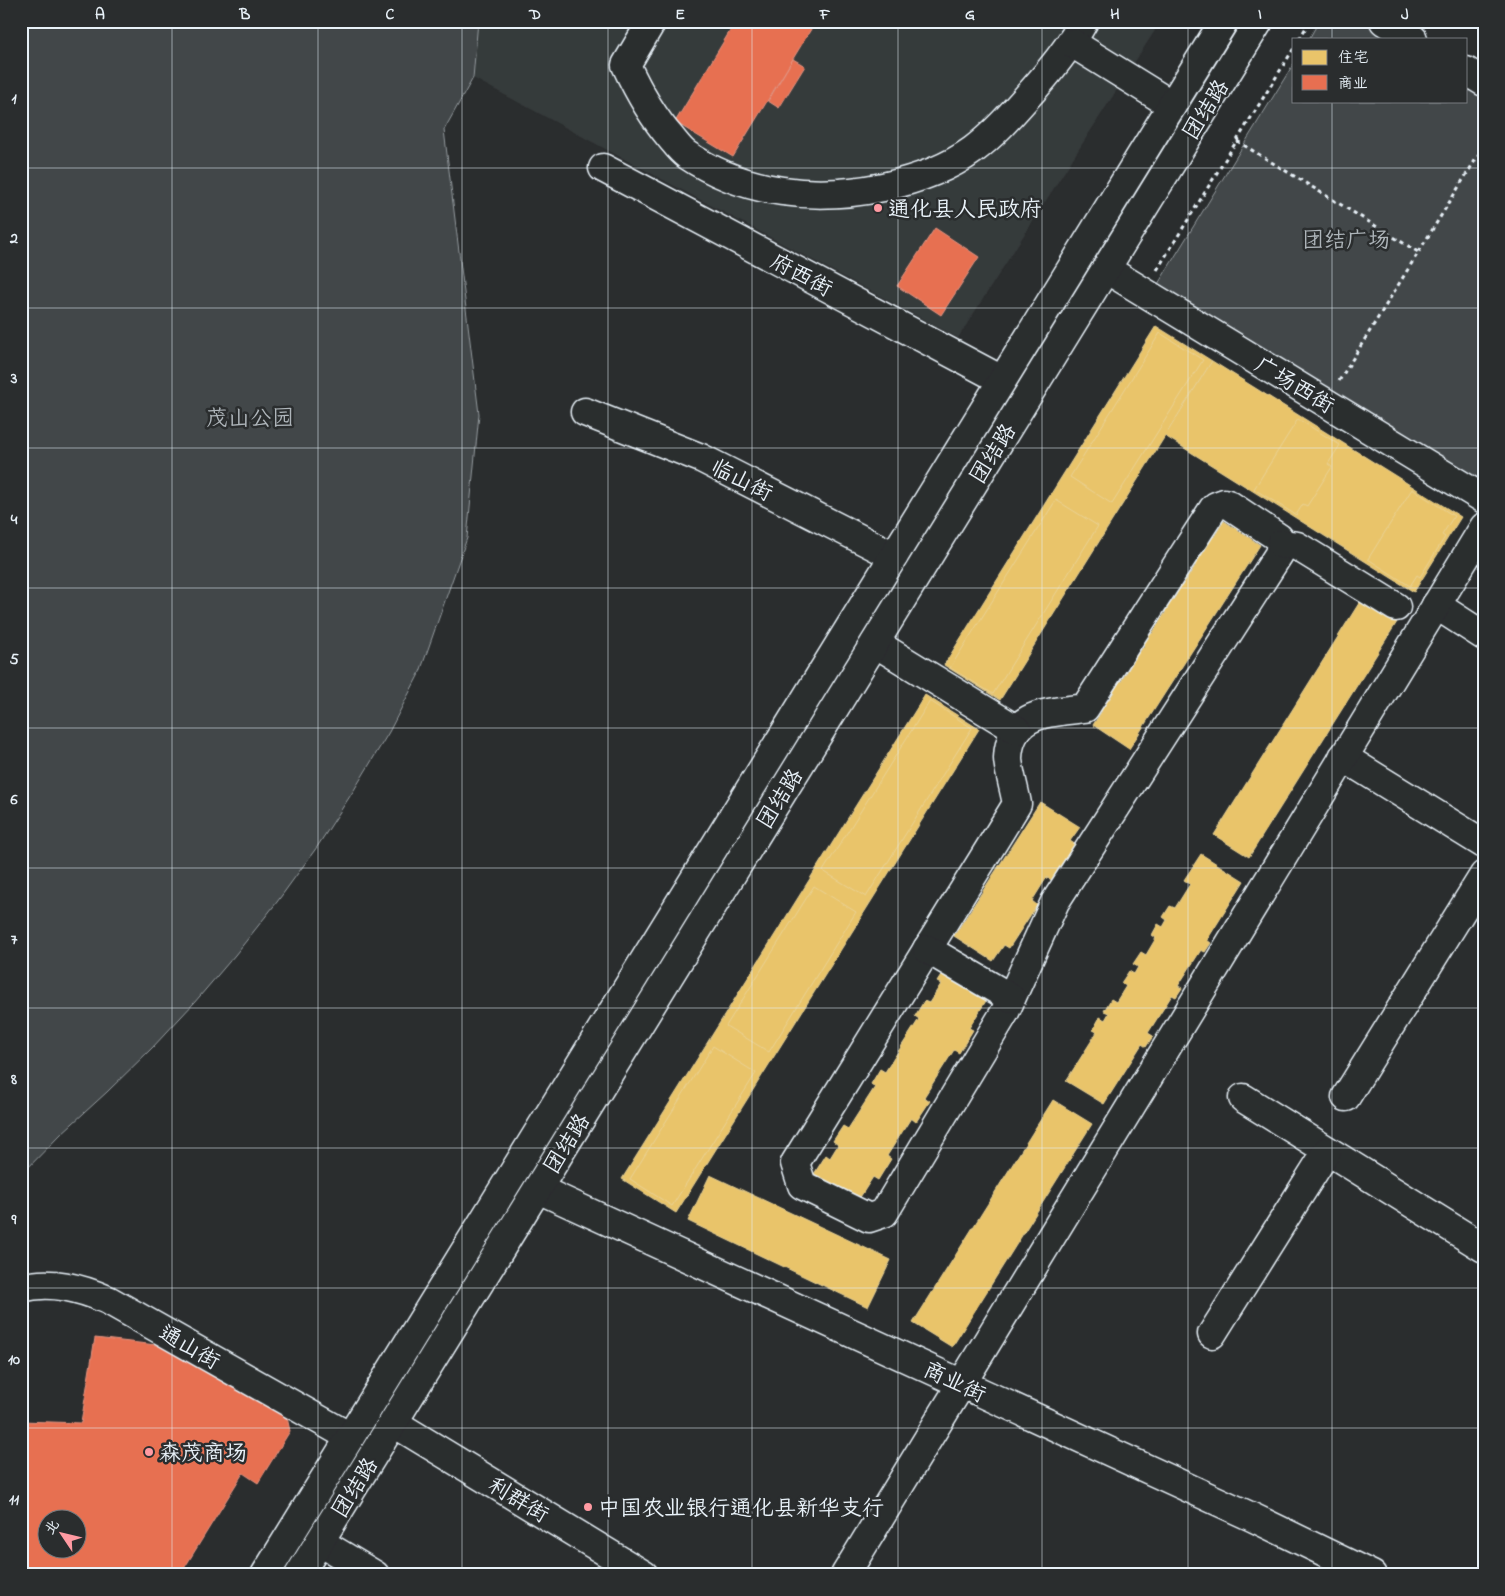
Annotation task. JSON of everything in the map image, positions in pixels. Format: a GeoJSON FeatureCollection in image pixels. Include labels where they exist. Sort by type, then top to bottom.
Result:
{"type":"FeatureCollection","features":[{"type":"Feature","properties":{"kind":"main road"},"geometry":{"type":"LineString","coordinates":[[652,21],[626,64],[636,86],[662,127],[686,154],[721,174],[744,183],[793,193],[822,195],[879,188],[904,183],[951,163],[973,150],[993,133],[1043,80],[1078,32],[1172,105]]}},
{"type":"Feature","properties":{"kind":"main road","name":"团结路"},"geometry":{"type":"LineString","coordinates":[[265,1575],[1224,21]]}},
{"type":"Feature","properties":{"kind":"main road","name":"团结路"},"geometry":{"type":"LineString","coordinates":[[299,1575],[1258,21]]}},
{"type":"Feature","properties":{"kind":"main road"},"geometry":{"type":"LineString","coordinates":[[1384,21],[1411,38]]}},
{"type":"Feature","properties":{"kind":"main road"},"geometry":{"type":"LineString","coordinates":[[1468,72],[1484,82]]}},
{"type":"Feature","properties":{"kind":"main road","name":"府西街"},"geometry":{"type":"LineString","coordinates":[[603,168],[1002,380]]}},
{"type":"Feature","properties":{"kind":"main road","name":"广场西街"},"geometry":{"type":"LineString","coordinates":[[1106,269],[1484,499]]}},
{"type":"Feature","properties":{"kind":"main road","name":"临山街"},"geometry":{"type":"LineString","coordinates":[[585,412],[701,458],[894,556]]}},
{"type":"Feature","properties":{"kind":"main road"},"geometry":{"type":"LineString","coordinates":[[1224,503],[1228,504],[1279,538],[1281,544],[1279,554],[1056,902],[1004,1012],[884,1212],[869,1218],[802,1185],[795,1163],[1017,804],[1008,759],[1012,737],[1017,730],[1021,724],[1041,714],[1085,708],[1212,509],[1216,506],[1224,503]]}},
{"type":"Feature","properties":{"kind":"main road"},"geometry":{"type":"LineString","coordinates":[[845,1575],[1484,527]]}},
{"type":"Feature","properties":{"kind":"main road"},"geometry":{"type":"LineString","coordinates":[[1281,544],[1297,546],[1396,608]]}},
{"type":"Feature","properties":{"kind":"main road"},"geometry":{"type":"LineString","coordinates":[[1436,606],[1484,636]]}},
{"type":"Feature","properties":{"kind":"main road"},"geometry":{"type":"LineString","coordinates":[[875,643],[1017,730]]}},
{"type":"Feature","properties":{"kind":"main road"},"geometry":{"type":"LineString","coordinates":[[1343,757],[1484,844]]}},
{"type":"Feature","properties":{"kind":"main road"},"geometry":{"type":"LineString","coordinates":[[1346,1096],[1484,875]]}},
{"type":"Feature","properties":{"kind":"main road"},"geometry":{"type":"LineString","coordinates":[[927,949],[1011,998]]}},
{"type":"Feature","properties":{"kind":"main road"},"geometry":{"type":"LineString","coordinates":[[1243,1098],[1484,1248]]}},
{"type":"Feature","properties":{"kind":"main road"},"geometry":{"type":"LineString","coordinates":[[1212,1334],[1327,1151]]}},
{"type":"Feature","properties":{"kind":"main road","name":"商业街"},"geometry":{"type":"LineString","coordinates":[[538,1189],[1252,1517],[1372,1575]]}},
{"type":"Feature","properties":{"kind":"main road","name":"通山街"},"geometry":{"type":"LineString","coordinates":[[21,1288],[32,1285],[52,1284],[73,1287],[108,1300],[350,1437]]}},
{"type":"Feature","properties":{"kind":"main road","name":"利群街"},"geometry":{"type":"LineString","coordinates":[[394,1423],[644,1575]]}},
{"type":"Feature","properties":{"kind":"main road"},"geometry":{"type":"LineString","coordinates":[[320,1542],[375,1575]]}},
{"type":"Feature","properties":{"kind":"path"},"geometry":{"type":"LineString","coordinates":[[1301,38],[1310,21]]}},
{"type":"Feature","properties":{"kind":"path"},"geometry":{"type":"LineString","coordinates":[[1144,292],[1292,51]]}},
{"type":"Feature","properties":{"kind":"path"},"geometry":{"type":"LineString","coordinates":[[1236,141],[1418,252]]}},
{"type":"Feature","properties":{"kind":"path"},"geometry":{"type":"LineString","coordinates":[[1325,403],[1484,146]]}},
{"type":"Feature","properties":{"kind":"shaded area","name":"通化县人民政府"},"geometry":{"type":"Polygon","coordinates":[[[478,21],[1161,21],[958,338],[473,78],[478,21]]]}},
{"type":"Feature","properties":{"kind":"green space","name":"茂山公园"},"geometry":{"type":"Polygon","coordinates":[[[21,21],[478,21],[473,78],[444,130],[479,414],[467,538],[420,672],[389,732],[317,847],[235,955],[152,1048],[61,1134],[21,1175],[21,21]]]}},
{"type":"Feature","properties":{"kind":"green space"},"geometry":{"type":"Polygon","coordinates":[[[1319,21],[1362,21],[1389,38],[1310,38],[1319,21]]]}},
{"type":"Feature","properties":{"kind":"green space","name":"团结广场"},"geometry":{"type":"Polygon","coordinates":[[[1292,66],[1292,102],[1468,102],[1468,86],[1484,96],[1484,483],[1158,284],[1292,66]]]}},
{"type":"Feature","properties":{"kind":"building: 住宅"},"geometry":{"type":"Polygon","coordinates":[[[1156,326],[1212,361],[1000,700],[944,665],[1156,326]]]}},
{"type":"Feature","properties":{"kind":"building: 住宅"},"geometry":{"type":"Polygon","coordinates":[[[1160,333],[1203,360],[1112,504],[1070,477],[1160,333]]]}},
{"type":"Feature","properties":{"kind":"building: 住宅"},"geometry":{"type":"Polygon","coordinates":[[[1212,361],[1461,517],[1414,592],[1165,436],[1212,361]]]}},
{"type":"Feature","properties":{"kind":"building: 住宅"},"geometry":{"type":"Polygon","coordinates":[[[1298,419],[1340,445],[1328,464],[1332,467],[1307,506],[1303,504],[1296,515],[1254,489],[1298,419]]]}},
{"type":"Feature","properties":{"kind":"building: 住宅"},"geometry":{"type":"Polygon","coordinates":[[[1412,489],[1454,516],[1442,535],[1445,537],[1420,577],[1417,575],[1410,586],[1368,559],[1412,489]]]}},
{"type":"Feature","properties":{"kind":"building: 住宅"},"geometry":{"type":"Polygon","coordinates":[[[1056,500],[1098,526],[993,694],[950,668],[1056,500]]]}},
{"type":"Feature","properties":{"kind":"building: 住宅"},"geometry":{"type":"Polygon","coordinates":[[[1224,521],[1260,545],[1129,749],[1093,725],[1102,711],[1097,708],[1104,699],[1108,701],[1114,692],[1110,689],[1117,679],[1121,682],[1133,662],[1129,659],[1135,650],[1139,653],[1145,645],[1141,642],[1147,631],[1152,634],[1166,612],[1162,609],[1168,599],[1172,602],[1177,594],[1173,592],[1178,583],[1182,586],[1196,565],[1191,562],[1198,552],[1202,555],[1207,547],[1203,544],[1210,534],[1214,537],[1224,521]]]}},
{"type":"Feature","properties":{"kind":"building: 住宅"},"geometry":{"type":"Polygon","coordinates":[[[1361,600],[1397,622],[1249,857],[1214,835],[1361,600]]]}},
{"type":"Feature","properties":{"kind":"building: 住宅"},"geometry":{"type":"Polygon","coordinates":[[[925,695],[979,729],[676,1213],[622,1179],[925,695]]]}},
{"type":"Feature","properties":{"kind":"building: 住宅"},"geometry":{"type":"Polygon","coordinates":[[[930,701],[972,728],[866,897],[823,871],[930,701]]]}},
{"type":"Feature","properties":{"kind":"building: 住宅"},"geometry":{"type":"Polygon","coordinates":[[[1040,802],[1080,827],[1070,841],[1076,845],[1053,881],[1047,877],[1032,901],[1037,905],[1009,948],[1004,945],[993,961],[954,936],[1040,802]]]}},
{"type":"Feature","properties":{"kind":"building: 住宅"},"geometry":{"type":"Polygon","coordinates":[[[1201,854],[1244,881],[1207,940],[1211,943],[1205,952],[1201,950],[1178,986],[1182,988],[1176,997],[1172,995],[1148,1033],[1153,1036],[1146,1047],[1142,1044],[1104,1104],[1066,1081],[1097,1032],[1093,1030],[1100,1017],[1105,1020],[1109,1013],[1104,1011],[1111,999],[1116,1002],[1126,986],[1121,983],[1129,971],[1134,974],[1138,967],[1133,964],[1141,952],[1146,955],[1156,938],[1152,935],[1158,924],[1163,927],[1167,920],[1163,917],[1170,906],[1175,908],[1190,884],[1184,880],[1201,854]]]}},
{"type":"Feature","properties":{"kind":"building: 住宅"},"geometry":{"type":"Polygon","coordinates":[[[814,886],[856,912],[769,1052],[726,1026],[814,886]]]}},
{"type":"Feature","properties":{"kind":"building: 住宅"},"geometry":{"type":"Polygon","coordinates":[[[946,968],[989,996],[969,1028],[973,1030],[959,1053],[954,1050],[924,1097],[930,1101],[916,1122],[911,1118],[887,1156],[891,1159],[878,1180],[873,1177],[857,1202],[814,1174],[826,1155],[830,1158],[838,1145],[833,1141],[843,1126],[848,1129],[875,1087],[871,1084],[880,1069],[885,1072],[919,1019],[915,1016],[924,1001],[929,1003],[941,984],[937,982],[946,968]]]}},
{"type":"Feature","properties":{"kind":"building: 住宅"},"geometry":{"type":"Polygon","coordinates":[[[713,1046],[756,1073],[672,1206],[630,1179],[713,1046]]]}},
{"type":"Feature","properties":{"kind":"building: 住宅"},"geometry":{"type":"Polygon","coordinates":[[[1053,1100],[1092,1124],[952,1347],[913,1323],[1053,1100]]]}},
{"type":"Feature","properties":{"kind":"building: 住宅"},"geometry":{"type":"Polygon","coordinates":[[[710,1175],[891,1260],[868,1307],[688,1221],[710,1175]]]}},
{"type":"Feature","properties":{"kind":"building: 商业"},"geometry":{"type":"Polygon","coordinates":[[[736,21],[816,21],[733,157],[675,122],[736,21]]]}},
{"type":"Feature","properties":{"kind":"building: 商业"},"geometry":{"type":"Polygon","coordinates":[[[793,59],[805,66],[779,108],[768,101],[793,59]]]}},
{"type":"Feature","properties":{"kind":"building: 商业"},"geometry":{"type":"Polygon","coordinates":[[[935,228],[979,257],[941,315],[897,286],[935,228]]]}},
{"type":"Feature","properties":{"kind":"building: 商业","name":"森茂商场"},"geometry":{"type":"Polygon","coordinates":[[[95,1338],[174,1347],[285,1408],[290,1431],[258,1483],[243,1473],[180,1575],[21,1575],[21,1421],[81,1423],[95,1338]]]}},
{"type":"Feature","properties":{"kind":"place","name":"通化县人民政府"},"geometry":{"type":"Point","coordinates":[878,208]}},
{"type":"Feature","properties":{"kind":"place","name":"森茂商场"},"geometry":{"type":"Point","coordinates":[149,1452]}},
{"type":"Feature","properties":{"kind":"place","name":"中国农业银行通化县新华支行"},"geometry":{"type":"Point","coordinates":[588,1507]}}]}
